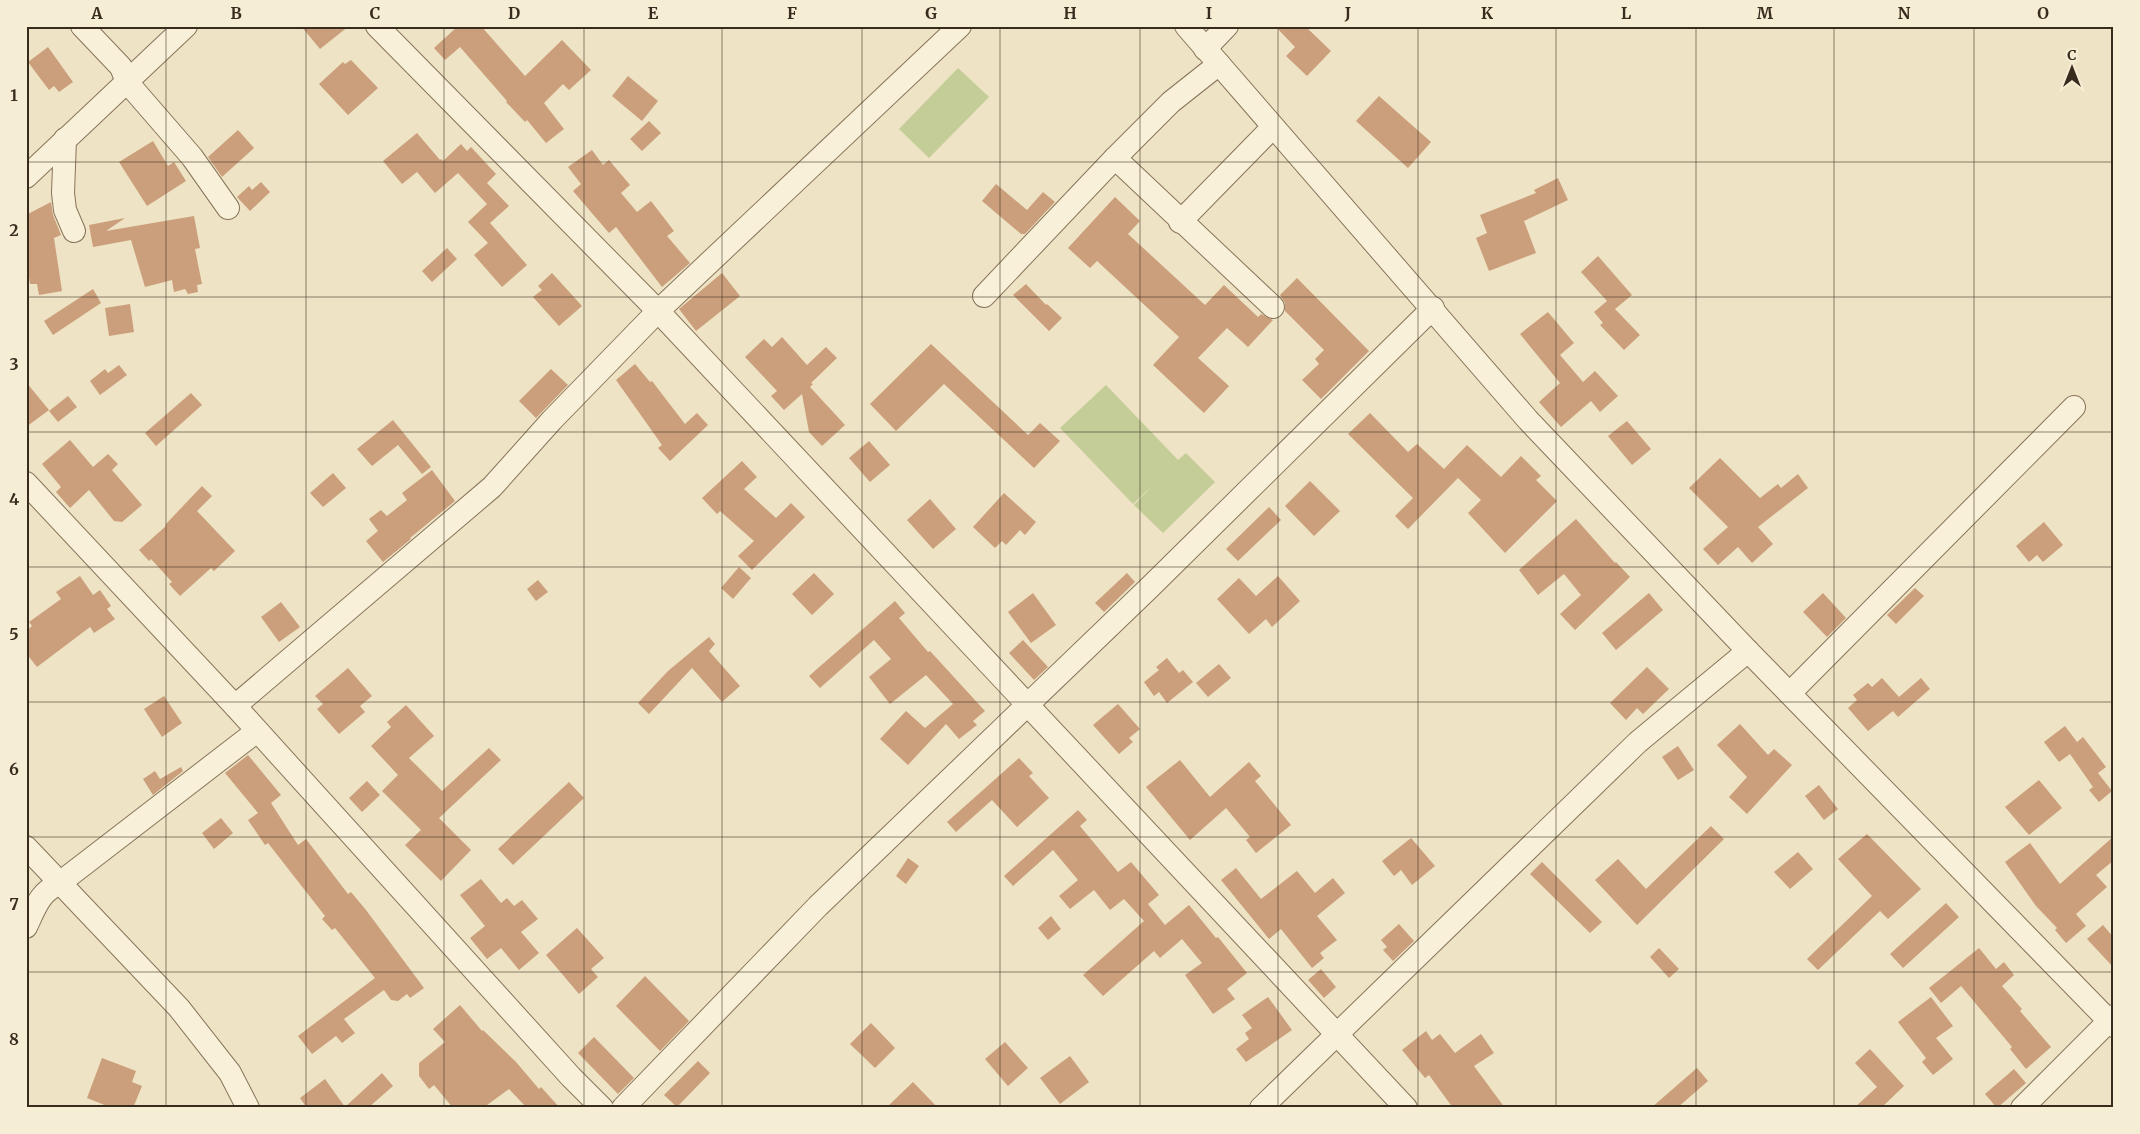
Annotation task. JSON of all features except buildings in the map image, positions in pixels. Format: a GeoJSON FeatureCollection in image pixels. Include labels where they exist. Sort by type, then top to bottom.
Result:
{"type":"FeatureCollection","features":[{"type":"Feature","properties":{"kind":"street"},"geometry":{"type":"LineString","coordinates":[[82,26],[121,67],[127,82],[192,157],[228,208]]}},
{"type":"Feature","properties":{"kind":"street"},"geometry":{"type":"LineString","coordinates":[[26,177],[186,26]]}},
{"type":"Feature","properties":{"kind":"street"},"geometry":{"type":"LineString","coordinates":[[377,26],[658,311],[1028,703],[1406,1108]]}},
{"type":"Feature","properties":{"kind":"street"},"geometry":{"type":"LineString","coordinates":[[235,706],[492,487],[552,420],[658,311],[960,26]]}},
{"type":"Feature","properties":{"kind":"street"},"geometry":{"type":"LineString","coordinates":[[1186,26],[1433,308],[1528,420],[1748,651],[2112,1021],[2022,1108]]}},
{"type":"Feature","properties":{"kind":"street"},"geometry":{"type":"LineString","coordinates":[[984,296],[1115,158],[1172,102],[1212,57],[1227,26]]}},
{"type":"Feature","properties":{"kind":"street"},"geometry":{"type":"LineString","coordinates":[[1180,222],[1274,127]]}},
{"type":"Feature","properties":{"kind":"street"},"geometry":{"type":"LineString","coordinates":[[65,139],[64,202],[65,210],[74,231]]}},
{"type":"Feature","properties":{"kind":"street"},"geometry":{"type":"LineString","coordinates":[[1115,158],[1180,222],[1273,307]]}},
{"type":"Feature","properties":{"kind":"street"},"geometry":{"type":"LineString","coordinates":[[623,1108],[818,906],[1149,588],[1433,308]]}},
{"type":"Feature","properties":{"kind":"street"},"geometry":{"type":"LineString","coordinates":[[1790,694],[2074,407]]}},
{"type":"Feature","properties":{"kind":"street"},"geometry":{"type":"LineString","coordinates":[[26,483],[235,706],[571,1077],[602,1108]]}},
{"type":"Feature","properties":{"kind":"street"},"geometry":{"type":"LineString","coordinates":[[1260,1108],[1638,742],[1748,651]]}},
{"type":"Feature","properties":{"kind":"street"},"geometry":{"type":"LineString","coordinates":[[26,927],[38,899],[48,888],[61,882],[257,731]]}},
{"type":"Feature","properties":{"kind":"street"},"geometry":{"type":"LineString","coordinates":[[26,847],[179,1008],[230,1073],[248,1108]]}},
{"type":"Feature","properties":{"kind":"green space"},"geometry":{"type":"Polygon","coordinates":[[[958,68],[989,97],[929,158],[899,129],[958,68]]]}},
{"type":"Feature","properties":{"kind":"green space"},"geometry":{"type":"Polygon","coordinates":[[[1106,385],[1178,460],[1186,453],[1215,482],[1163,533],[1134,505],[1153,485],[1133,504],[1060,428],[1106,385]]]}}]}
